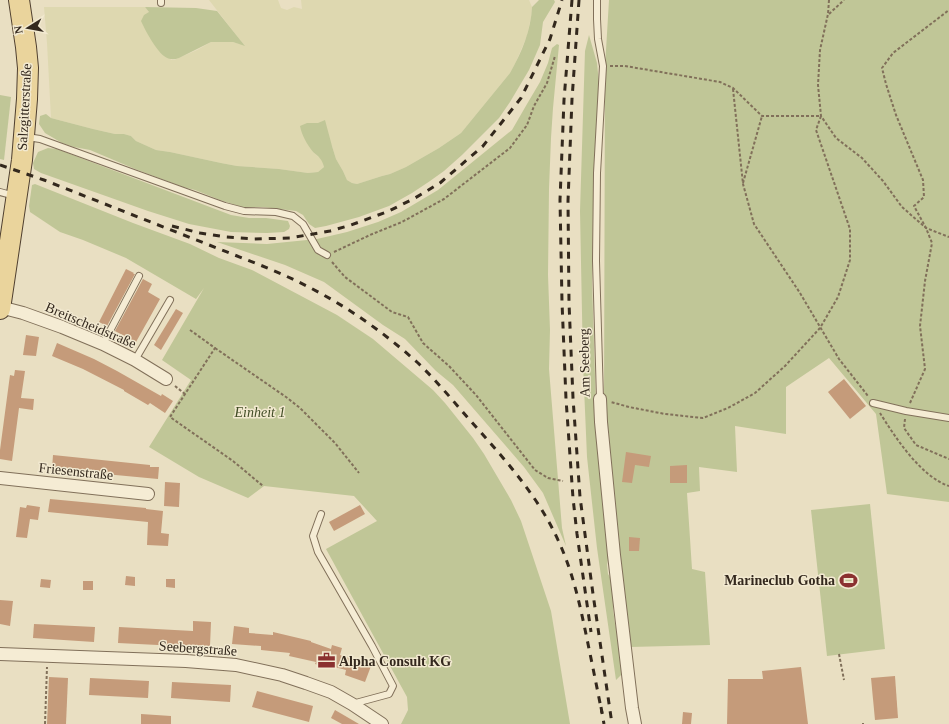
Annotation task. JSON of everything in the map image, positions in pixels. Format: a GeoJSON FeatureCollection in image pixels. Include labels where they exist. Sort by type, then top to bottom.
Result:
{"type":"FeatureCollection","features":[{"type":"Feature","properties":{"kind":"main road","name":"Salzgitterstraße"},"geometry":{"type":"LineString","coordinates":[[0,308],[10,200],[24,137],[28,88],[26,47],[19,0]]}},
{"type":"Feature","properties":{"kind":"street","name":"Breitscheidstraße"},"geometry":{"type":"LineString","coordinates":[[0,308],[24,313],[103,344],[135,360],[166,379]]}},
{"type":"Feature","properties":{"kind":"street","name":"Am Seeberg"},"geometry":{"type":"LineString","coordinates":[[600,399],[614,555],[635,724]]}},
{"type":"Feature","properties":{"kind":"street","name":"Friesenstraße"},"geometry":{"type":"LineString","coordinates":[[0,478],[148,494]]}},
{"type":"Feature","properties":{"kind":"street","name":"Seebergstraße"},"geometry":{"type":"LineString","coordinates":[[0,654],[236,665],[282,675],[306,682],[331,692],[382,724]]}},
{"type":"Feature","properties":{"kind":"lane","name":"Am Seeberg"},"geometry":{"type":"LineString","coordinates":[[597,0],[598,39],[602,66],[597,173],[596,261],[600,399]]}},
{"type":"Feature","properties":{"kind":"lane"},"geometry":{"type":"LineString","coordinates":[[24,137],[40,139],[225,206],[244,210],[276,212],[293,216],[303,224],[318,250],[327,255]]}},
{"type":"Feature","properties":{"kind":"lane"},"geometry":{"type":"LineString","coordinates":[[103,344],[139,276]]}},
{"type":"Feature","properties":{"kind":"lane"},"geometry":{"type":"LineString","coordinates":[[135,360],[170,300]]}},
{"type":"Feature","properties":{"kind":"lane"},"geometry":{"type":"LineString","coordinates":[[873,403],[906,411],[949,418]]}},
{"type":"Feature","properties":{"kind":"lane"},"geometry":{"type":"LineString","coordinates":[[321,514],[314,536],[318,552],[372,646],[393,686],[389,694],[352,704]]}},
{"type":"Feature","properties":{"kind":"path"},"geometry":{"type":"LineString","coordinates":[[600,399],[629,407],[665,414],[703,418],[728,408],[755,393],[786,366],[820,328],[838,297],[850,260],[850,229],[816,130],[821,116],[818,85],[820,50],[828,14],[829,0]]}},
{"type":"Feature","properties":{"kind":"path"},"geometry":{"type":"LineString","coordinates":[[828,14],[844,0]]}},
{"type":"Feature","properties":{"kind":"path"},"geometry":{"type":"LineString","coordinates":[[949,10],[893,53],[882,68],[896,115],[923,180],[924,197],[914,206],[932,243],[925,281],[920,326],[925,369],[906,411],[904,428],[916,445],[949,459]]}},
{"type":"Feature","properties":{"kind":"path"},"geometry":{"type":"LineString","coordinates":[[555,56],[547,83],[534,106],[527,125],[510,148],[444,199],[402,222],[327,255],[345,277],[392,312],[408,318],[423,343],[449,366],[476,394],[535,470],[548,478],[563,481]]}},
{"type":"Feature","properties":{"kind":"path"},"geometry":{"type":"LineString","coordinates":[[602,66],[624,66],[720,82],[733,88],[762,116],[821,116]]}},
{"type":"Feature","properties":{"kind":"path"},"geometry":{"type":"LineString","coordinates":[[733,88],[743,184],[754,224],[800,293],[840,359],[873,403],[892,434],[919,466],[942,484],[949,486]]}},
{"type":"Feature","properties":{"kind":"path"},"geometry":{"type":"LineString","coordinates":[[743,184],[762,116]]}},
{"type":"Feature","properties":{"kind":"path"},"geometry":{"type":"LineString","coordinates":[[821,116],[836,138],[862,158],[883,181],[902,207],[926,228],[949,237]]}},
{"type":"Feature","properties":{"kind":"path"},"geometry":{"type":"LineString","coordinates":[[190,330],[300,408],[335,443],[359,473]]}},
{"type":"Feature","properties":{"kind":"path"},"geometry":{"type":"LineString","coordinates":[[215,348],[170,417],[232,461],[262,486]]}},
{"type":"Feature","properties":{"kind":"path"},"geometry":{"type":"LineString","coordinates":[[166,379],[185,394]]}},
{"type":"Feature","properties":{"kind":"path"},"geometry":{"type":"LineString","coordinates":[[839,654],[844,680]]}},
{"type":"Feature","properties":{"kind":"path"},"geometry":{"type":"LineString","coordinates":[[45,724],[48,656]]}},
{"type":"Feature","properties":{"kind":"shaded area"},"geometry":{"type":"Polygon","coordinates":[[[209,0],[278,0],[281,8],[287,10],[294,7],[302,9],[301,0],[529,0],[532,7],[527,36],[510,73],[461,133],[406,167],[390,174],[357,184],[347,180],[336,159],[332,146],[318,123],[307,123],[312,151],[323,161],[324,167],[318,172],[308,173],[237,166],[156,150],[136,141],[131,136],[115,134],[51,118],[44,7],[145,7],[149,12],[171,60],[174,60],[211,42],[233,42],[244,45],[209,0]]]}},
{"type":"Feature","properties":{"kind":"green space"},"geometry":{"type":"Polygon","coordinates":[[[539,0],[554,0],[555,2],[543,22],[540,45],[529,70],[499,118],[444,171],[412,193],[389,206],[359,217],[326,226],[315,228],[309,224],[303,215],[296,211],[263,207],[242,207],[183,187],[90,150],[62,143],[45,133],[39,124],[40,116],[46,114],[51,118],[93,129],[131,136],[136,141],[156,150],[237,166],[308,173],[318,172],[324,167],[319,157],[313,152],[307,143],[300,126],[307,123],[318,123],[325,120],[336,159],[347,180],[357,184],[390,174],[406,167],[461,133],[510,73],[525,41],[530,24],[532,7],[539,0]]]}},
{"type":"Feature","properties":{"kind":"green space"},"geometry":{"type":"Polygon","coordinates":[[[609,0],[949,0],[949,502],[887,494],[876,414],[829,358],[786,387],[786,434],[735,426],[737,472],[699,467],[700,491],[687,493],[692,569],[705,572],[710,645],[630,647],[604,406],[605,67],[609,0]]]}},
{"type":"Feature","properties":{"kind":"green space"},"geometry":{"type":"Polygon","coordinates":[[[145,7],[196,8],[217,11],[245,46],[233,42],[211,42],[179,58],[168,58],[164,56],[154,45],[141,21],[144,15],[149,12],[145,7]]]}},
{"type":"Feature","properties":{"kind":"green space"},"geometry":{"type":"Polygon","coordinates":[[[589,35],[597,63],[599,83],[593,205],[592,282],[596,408],[610,545],[607,565],[608,574],[615,585],[616,598],[613,609],[622,658],[622,674],[616,680],[597,548],[587,457],[583,364],[580,211],[585,51],[589,35]]]}},
{"type":"Feature","properties":{"kind":"green space"},"geometry":{"type":"Polygon","coordinates":[[[557,44],[559,45],[553,108],[549,189],[549,369],[562,528],[566,546],[543,493],[524,467],[453,385],[436,371],[405,339],[383,325],[324,282],[285,265],[217,242],[267,244],[317,239],[347,232],[378,222],[401,212],[438,190],[512,130],[540,82],[548,63],[552,48],[557,44]]]}},
{"type":"Feature","properties":{"kind":"green space"},"geometry":{"type":"Polygon","coordinates":[[[0,95],[11,97],[4,160],[0,159],[0,95]]]}},
{"type":"Feature","properties":{"kind":"green space"},"geometry":{"type":"Polygon","coordinates":[[[48,148],[57,149],[231,215],[288,221],[290,226],[289,229],[284,232],[231,232],[189,224],[148,211],[41,173],[34,169],[33,163],[38,152],[48,148]]]}},
{"type":"Feature","properties":{"kind":"green space","name":"Einheit 1"},"geometry":{"type":"Polygon","coordinates":[[[35,184],[190,244],[219,258],[252,270],[337,315],[373,339],[433,390],[473,438],[484,454],[511,500],[521,521],[551,611],[570,724],[401,724],[408,710],[407,697],[326,549],[377,521],[354,496],[264,486],[248,498],[199,477],[149,447],[191,380],[162,360],[204,288],[196,299],[126,258],[60,232],[30,212],[29,206],[32,185],[35,184]]]}},
{"type":"Feature","properties":{"kind":"green space","name":"Marineclub Gotha"},"geometry":{"type":"Polygon","coordinates":[[[870,504],[885,649],[827,656],[811,510],[870,504]]]}},
{"type":"Feature","properties":{"kind":"building"},"geometry":{"type":"Polygon","coordinates":[[[126,269],[135,274],[107,326],[99,322],[126,269]]]}},
{"type":"Feature","properties":{"kind":"building"},"geometry":{"type":"Polygon","coordinates":[[[143,279],[152,284],[148,292],[160,299],[136,342],[115,331],[143,279]]]}},
{"type":"Feature","properties":{"kind":"building"},"geometry":{"type":"Polygon","coordinates":[[[176,309],[183,313],[161,350],[154,345],[176,309]]]}},
{"type":"Feature","properties":{"kind":"building"},"geometry":{"type":"Polygon","coordinates":[[[26,335],[39,337],[36,356],[23,355],[26,335]]]}},
{"type":"Feature","properties":{"kind":"building"},"geometry":{"type":"Polygon","coordinates":[[[57,343],[94,359],[161,396],[162,394],[173,401],[165,413],[150,403],[148,405],[124,390],[83,369],[52,356],[57,343]]]}},
{"type":"Feature","properties":{"kind":"building"},"geometry":{"type":"Polygon","coordinates":[[[15,370],[25,371],[21,398],[34,399],[33,410],[19,408],[12,461],[0,459],[0,450],[10,375],[14,376],[15,370]]]}},
{"type":"Feature","properties":{"kind":"building"},"geometry":{"type":"Polygon","coordinates":[[[844,379],[866,406],[850,419],[828,392],[844,379]]]}},
{"type":"Feature","properties":{"kind":"building"},"geometry":{"type":"Polygon","coordinates":[[[626,452],[651,456],[649,467],[635,465],[632,483],[622,482],[626,452]]]}},
{"type":"Feature","properties":{"kind":"building"},"geometry":{"type":"Polygon","coordinates":[[[53,455],[159,467],[158,479],[52,469],[53,455]]]}},
{"type":"Feature","properties":{"kind":"building"},"geometry":{"type":"Polygon","coordinates":[[[687,465],[687,483],[670,483],[670,466],[687,465]]]}},
{"type":"Feature","properties":{"kind":"building"},"geometry":{"type":"Polygon","coordinates":[[[165,482],[180,483],[179,507],[164,506],[165,482]]]}},
{"type":"Feature","properties":{"kind":"building"},"geometry":{"type":"Polygon","coordinates":[[[50,499],[163,511],[161,533],[169,534],[168,546],[147,545],[148,522],[48,512],[50,499]]]}},
{"type":"Feature","properties":{"kind":"building"},"geometry":{"type":"Polygon","coordinates":[[[27,505],[40,507],[38,520],[30,519],[27,538],[16,537],[20,507],[26,508],[27,505]]]}},
{"type":"Feature","properties":{"kind":"building"},"geometry":{"type":"Polygon","coordinates":[[[360,505],[365,514],[334,531],[329,522],[360,505]]]}},
{"type":"Feature","properties":{"kind":"building"},"geometry":{"type":"Polygon","coordinates":[[[629,537],[640,538],[639,551],[629,551],[629,537]]]}},
{"type":"Feature","properties":{"kind":"building"},"geometry":{"type":"Polygon","coordinates":[[[126,576],[135,577],[135,586],[125,585],[126,576]]]}},
{"type":"Feature","properties":{"kind":"building"},"geometry":{"type":"Polygon","coordinates":[[[41,579],[51,580],[50,588],[40,587],[41,579]]]}},
{"type":"Feature","properties":{"kind":"building"},"geometry":{"type":"Polygon","coordinates":[[[166,579],[175,579],[175,588],[166,587],[166,579]]]}},
{"type":"Feature","properties":{"kind":"building"},"geometry":{"type":"Polygon","coordinates":[[[83,581],[93,581],[93,590],[83,590],[83,581]]]}},
{"type":"Feature","properties":{"kind":"building"},"geometry":{"type":"Polygon","coordinates":[[[0,600],[13,601],[10,626],[0,624],[0,600]]]}},
{"type":"Feature","properties":{"kind":"building"},"geometry":{"type":"Polygon","coordinates":[[[193,621],[211,622],[210,646],[118,643],[119,627],[193,631],[193,621]]]}},
{"type":"Feature","properties":{"kind":"building"},"geometry":{"type":"Polygon","coordinates":[[[34,624],[95,627],[94,642],[33,638],[34,624]]]}},
{"type":"Feature","properties":{"kind":"building"},"geometry":{"type":"Polygon","coordinates":[[[234,626],[249,628],[249,633],[273,635],[273,632],[311,641],[331,649],[332,645],[342,648],[340,655],[371,666],[365,682],[345,675],[346,670],[327,665],[326,667],[315,664],[316,662],[289,656],[290,653],[261,650],[261,646],[232,644],[234,626]]]}},
{"type":"Feature","properties":{"kind":"building"},"geometry":{"type":"Polygon","coordinates":[[[801,667],[808,724],[727,724],[728,679],[763,679],[762,671],[801,667]]]}},
{"type":"Feature","properties":{"kind":"building"},"geometry":{"type":"Polygon","coordinates":[[[895,676],[898,718],[875,720],[871,678],[895,676]]]}},
{"type":"Feature","properties":{"kind":"building"},"geometry":{"type":"Polygon","coordinates":[[[49,677],[68,678],[66,724],[47,724],[49,677]]]}},
{"type":"Feature","properties":{"kind":"building"},"geometry":{"type":"Polygon","coordinates":[[[90,678],[149,681],[148,698],[89,695],[90,678]]]}},
{"type":"Feature","properties":{"kind":"building"},"geometry":{"type":"Polygon","coordinates":[[[172,682],[231,685],[230,702],[171,698],[172,682]]]}},
{"type":"Feature","properties":{"kind":"building"},"geometry":{"type":"Polygon","coordinates":[[[257,691],[313,706],[309,722],[252,707],[257,691]]]}},
{"type":"Feature","properties":{"kind":"building"},"geometry":{"type":"Polygon","coordinates":[[[335,710],[359,724],[342,724],[331,718],[335,710]]]}},
{"type":"Feature","properties":{"kind":"building"},"geometry":{"type":"Polygon","coordinates":[[[683,712],[692,713],[691,724],[682,724],[683,712]]]}},
{"type":"Feature","properties":{"kind":"building"},"geometry":{"type":"Polygon","coordinates":[[[141,714],[171,716],[171,724],[141,724],[141,714]]]}},
{"type":"Feature","properties":{"kind":"railway"},"geometry":{"type":"LineString","coordinates":[[172,226],[200,233],[226,237],[253,239],[290,238],[330,231],[351,225],[389,211],[415,198],[440,183],[483,146],[521,98],[550,39],[562,0]]}},
{"type":"Feature","properties":{"kind":"railway"},"geometry":{"type":"LineString","coordinates":[[572,0],[564,100],[560,200],[562,302],[566,399],[573,498],[591,632]]}},
{"type":"Feature","properties":{"kind":"railway"},"geometry":{"type":"LineString","coordinates":[[579,0],[572,99],[568,201],[569,303],[573,398],[580,497],[612,724]]}},
{"type":"Feature","properties":{"kind":"railway"},"geometry":{"type":"LineString","coordinates":[[0,165],[44,180],[298,281],[333,300],[358,316],[395,343],[418,363],[489,441],[522,481],[542,510],[558,540],[576,589],[602,713]]}},
{"type":"Feature","properties":{"kind":"railway"},"geometry":{"type":"LineString","coordinates":[[601,707],[604,724]]}},
{"type":"Feature","properties":{"kind":"place","name":"Marineclub Gotha"},"geometry":{"type":"Point","coordinates":[848,580]}},
{"type":"Feature","properties":{"kind":"place","name":"Alpha Consult KG"},"geometry":{"type":"Point","coordinates":[326,661]}}]}
